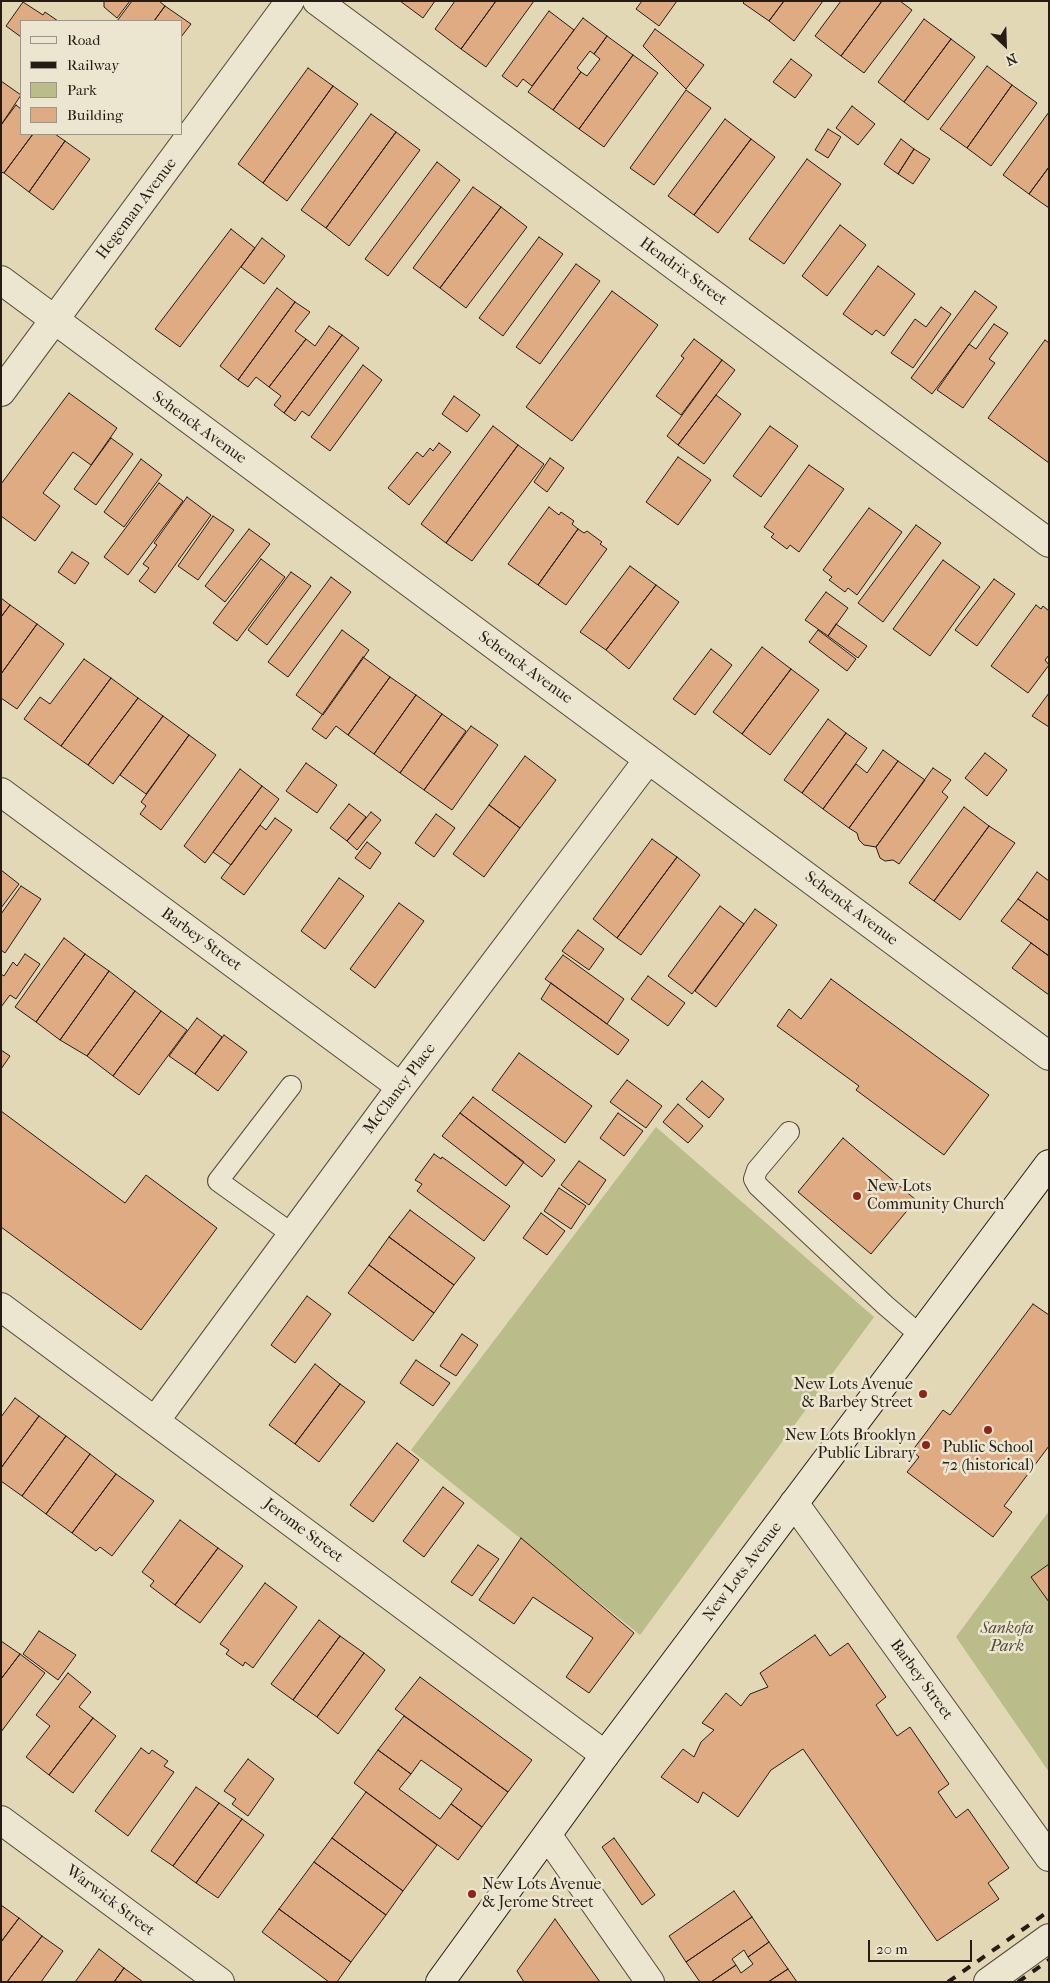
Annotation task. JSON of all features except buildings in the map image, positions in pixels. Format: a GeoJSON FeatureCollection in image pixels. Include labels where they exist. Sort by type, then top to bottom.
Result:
{"type":"FeatureCollection","features":[{"type":"Feature","properties":{"kind":"street","name":"Hegeman Avenue"},"geometry":{"type":"LineString","coordinates":[[1,392],[290,1]]}},
{"type":"Feature","properties":{"kind":"street","name":"Hendrix Street"},"geometry":{"type":"LineString","coordinates":[[317,1],[1049,543]]}},
{"type":"Feature","properties":{"kind":"street","name":"Schenck Avenue"},"geometry":{"type":"LineString","coordinates":[[1,280],[1049,1056]]}},
{"type":"Feature","properties":{"kind":"street","name":"McClancy Place"},"geometry":{"type":"LineString","coordinates":[[155,1421],[401,1087],[648,760]]}},
{"type":"Feature","properties":{"kind":"street","name":"Barbey Street"},"geometry":{"type":"LineString","coordinates":[[1,792],[401,1087]]}},
{"type":"Feature","properties":{"kind":"street","name":"New Lots Avenue"},"geometry":{"type":"LineString","coordinates":[[440,1982],[548,1836],[605,1755],[1049,1164]]}},
{"type":"Feature","properties":{"kind":"street","name":"Jerome Street"},"geometry":{"type":"LineString","coordinates":[[1,1307],[605,1755]]}},
{"type":"Feature","properties":{"kind":"street","name":"Barbey Street"},"geometry":{"type":"LineString","coordinates":[[794,1503],[1049,1857]]}},
{"type":"Feature","properties":{"kind":"street","name":"Warwick Street"},"geometry":{"type":"LineString","coordinates":[[1,1820],[220,1982]]}},
{"type":"Feature","properties":{"kind":"street"},"geometry":{"type":"LineString","coordinates":[[548,1836],[650,1982]]}},
{"type":"Feature","properties":{"kind":"street"},"geometry":{"type":"LineString","coordinates":[[988,1982],[1049,1938]]}},
{"type":"Feature","properties":{"kind":"lane"},"geometry":{"type":"LineString","coordinates":[[291,1086],[218,1182],[292,1234]]}},
{"type":"Feature","properties":{"kind":"lane"},"geometry":{"type":"LineString","coordinates":[[789,1132],[757,1170],[754,1179],[758,1186],[885,1305],[920,1335]]}},
{"type":"Feature","properties":{"kind":"green space"},"geometry":{"type":"Polygon","coordinates":[[[656,1127],[874,1317],[640,1635],[411,1450],[656,1127]]]}},
{"type":"Feature","properties":{"kind":"green space","name":"Sankofa Park"},"geometry":{"type":"Polygon","coordinates":[[[1049,1511],[1049,1772],[956,1637],[1049,1511]]]}},
{"type":"Feature","properties":{"kind":"railway"},"geometry":{"type":"LineString","coordinates":[[948,1982],[1049,1911]]}},
{"type":"Feature","properties":{"kind":"railway"},"geometry":{"type":"LineString","coordinates":[[1018,1982],[1049,1960]]}},
{"type":"Feature","properties":{"kind":"place","name":"New Lots Community Church"},"geometry":{"type":"Point","coordinates":[857,1196]}},
{"type":"Feature","properties":{"kind":"place","name":"New Lots Avenue & Barbey Street"},"geometry":{"type":"Point","coordinates":[923,1394]}},
{"type":"Feature","properties":{"kind":"place","name":"Public School 72 (historical)"},"geometry":{"type":"Point","coordinates":[988,1430]}},
{"type":"Feature","properties":{"kind":"place","name":"New Lots Brooklyn Public Library"},"geometry":{"type":"Point","coordinates":[926,1445]}},
{"type":"Feature","properties":{"kind":"place","name":"New Lots Avenue & Jerome Street"},"geometry":{"type":"Point","coordinates":[472,1894]}}]}
